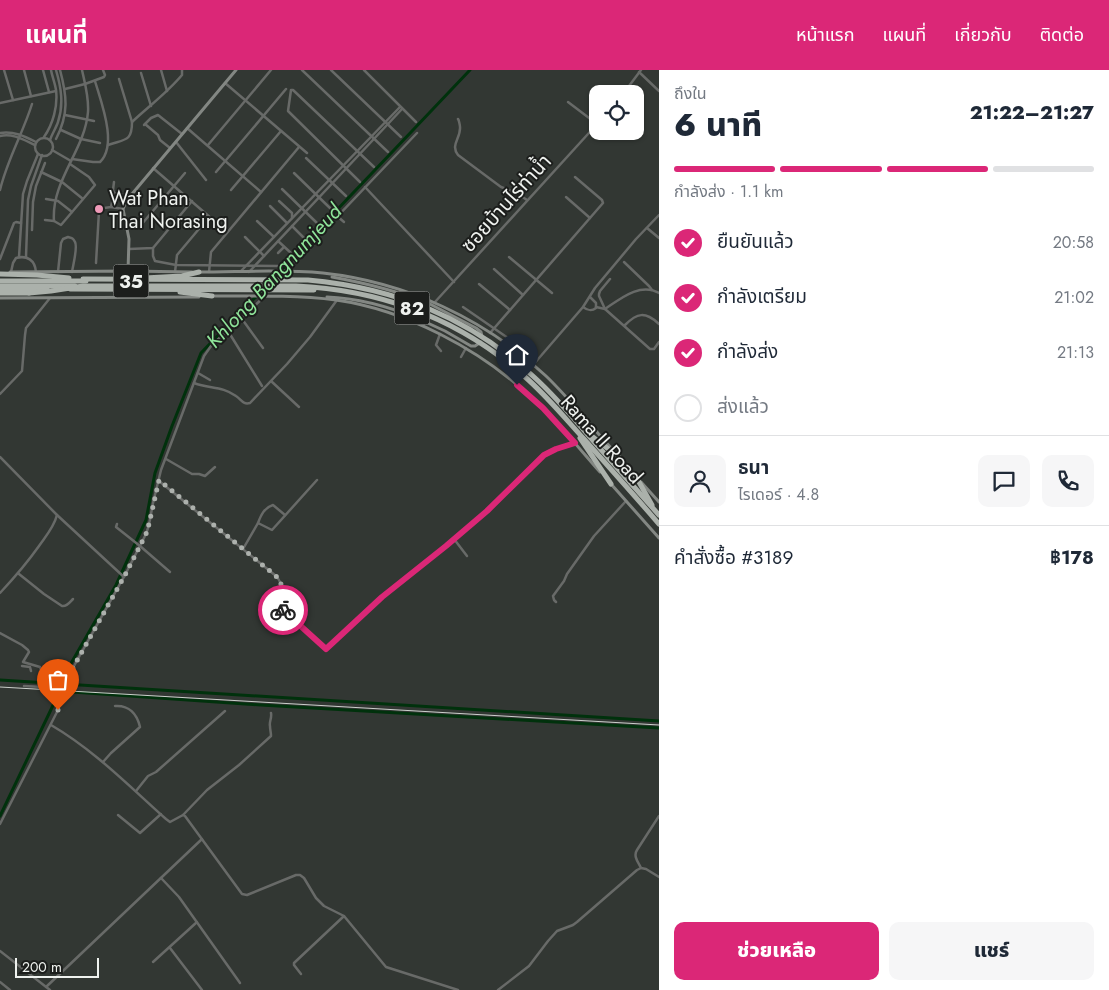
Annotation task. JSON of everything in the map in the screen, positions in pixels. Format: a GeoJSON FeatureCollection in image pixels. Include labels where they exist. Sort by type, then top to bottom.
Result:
{"type":"FeatureCollection","features":[{"type":"Feature","properties":{"kind":"highway"},"geometry":{"type":"LineString","coordinates":[[140,281],[150,277],[182,276],[199,272]]}},
{"type":"Feature","properties":{"kind":"highway"},"geometry":{"type":"LineString","coordinates":[[0,273],[37,275],[83,283]]}},
{"type":"Feature","properties":{"kind":"highway","name":"Rama II Road"},"geometry":{"type":"LineString","coordinates":[[0,280],[277,280],[316,282],[368,288],[414,302],[443,314],[490,341],[528,370],[554,395],[659,514]]}},
{"type":"Feature","properties":{"kind":"highway","name":"82"},"geometry":{"type":"LineString","coordinates":[[0,280],[311,287],[356,292],[396,303],[453,327],[478,341],[532,382],[659,525]]}},
{"type":"Feature","properties":{"kind":"highway","name":"82"},"geometry":{"type":"LineString","coordinates":[[0,288],[83,283],[308,280],[369,289],[416,304],[446,317],[477,334],[530,373],[551,393],[659,514]]}},
{"type":"Feature","properties":{"kind":"highway"},"geometry":{"type":"LineString","coordinates":[[0,293],[37,293],[83,283]]}},
{"type":"Feature","properties":{"kind":"highway","name":"Rama II Road"},"geometry":{"type":"LineString","coordinates":[[0,288],[325,290],[396,304],[443,324],[483,346],[506,363],[538,391],[659,525]]}},
{"type":"Feature","properties":{"kind":"highway"},"geometry":{"type":"LineString","coordinates":[[143,290],[212,296]]}},
{"type":"Feature","properties":{"kind":"highway"},"geometry":{"type":"LineString","coordinates":[[587,432],[620,458]]}},
{"type":"Feature","properties":{"kind":"highway"},"geometry":{"type":"LineString","coordinates":[[580,438],[611,484]]}},
{"type":"Feature","properties":{"kind":"highway"},"geometry":{"type":"LineString","coordinates":[[635,475],[653,507]]}},
{"type":"Feature","properties":{"kind":"main road"},"geometry":{"type":"LineString","coordinates":[[128,271],[129,239],[123,210],[130,196],[236,70]]}},
{"type":"Feature","properties":{"kind":"main road","name":"Rama II Road"},"geometry":{"type":"LineString","coordinates":[[0,273],[128,271],[312,272],[372,282],[409,292],[435,302],[462,316],[490,333],[534,365],[567,398],[659,502]]}},
{"type":"Feature","properties":{"kind":"main road"},"geometry":{"type":"LineString","coordinates":[[308,298],[333,297],[389,308],[445,331],[470,346],[475,346],[481,342],[482,334],[478,330],[428,303],[378,286],[312,272]]}},
{"type":"Feature","properties":{"kind":"main road","name":"Rama II Road"},"geometry":{"type":"LineString","coordinates":[[0,298],[212,296],[308,298],[337,300],[370,307],[412,320],[466,348],[502,373],[530,396],[575,443],[659,538]]}},
{"type":"Feature","properties":{"kind":"street"},"geometry":{"type":"LineString","coordinates":[[4,70],[13,100]]}},
{"type":"Feature","properties":{"kind":"street"},"geometry":{"type":"LineString","coordinates":[[24,70],[31,96]]}},
{"type":"Feature","properties":{"kind":"street"},"geometry":{"type":"LineString","coordinates":[[43,70],[49,92]]}},
{"type":"Feature","properties":{"kind":"street"},"geometry":{"type":"LineString","coordinates":[[51,70],[56,91],[53,120],[44,138],[36,144],[35,150],[38,154],[42,155],[48,154],[52,150],[50,140],[58,123],[61,105],[61,88],[56,70]]}},
{"type":"Feature","properties":{"kind":"street"},"geometry":{"type":"LineString","coordinates":[[56,139],[61,130],[65,115],[66,100],[60,70]]}},
{"type":"Feature","properties":{"kind":"street"},"geometry":{"type":"LineString","coordinates":[[54,221],[55,202],[81,139],[87,119],[88,97],[82,70]]}},
{"type":"Feature","properties":{"kind":"street"},"geometry":{"type":"LineString","coordinates":[[65,89],[105,77],[104,70]]}},
{"type":"Feature","properties":{"kind":"street"},"geometry":{"type":"LineString","coordinates":[[161,70],[167,91]]}},
{"type":"Feature","properties":{"kind":"street"},"geometry":{"type":"LineString","coordinates":[[132,122],[167,91],[182,75],[182,70]]}},
{"type":"Feature","properties":{"kind":"street"},"geometry":{"type":"LineString","coordinates":[[208,145],[271,70]]}},
{"type":"Feature","properties":{"kind":"street"},"geometry":{"type":"LineString","coordinates":[[302,70],[388,152]]}},
{"type":"Feature","properties":{"kind":"street"},"geometry":{"type":"LineString","coordinates":[[331,70],[401,137]]}},
{"type":"Feature","properties":{"kind":"street"},"geometry":{"type":"LineString","coordinates":[[364,70],[416,122]]}},
{"type":"Feature","properties":{"kind":"street"},"geometry":{"type":"LineString","coordinates":[[630,85],[640,71],[659,91]]}},
{"type":"Feature","properties":{"kind":"street"},"geometry":{"type":"LineString","coordinates":[[141,74],[151,106]]}},
{"type":"Feature","properties":{"kind":"street"},"geometry":{"type":"LineString","coordinates":[[108,146],[130,137],[132,128],[132,122],[119,79]]}},
{"type":"Feature","properties":{"kind":"street"},"geometry":{"type":"LineString","coordinates":[[71,161],[100,162],[104,158],[108,146],[107,126],[95,81]]}},
{"type":"Feature","properties":{"kind":"street"},"geometry":{"type":"LineString","coordinates":[[225,83],[307,153]]}},
{"type":"Feature","properties":{"kind":"street"},"geometry":{"type":"LineString","coordinates":[[216,172],[286,89]]}},
{"type":"Feature","properties":{"kind":"street"},"geometry":{"type":"LineString","coordinates":[[360,182],[288,111],[291,90],[294,90],[374,167]]}},
{"type":"Feature","properties":{"kind":"street"},"geometry":{"type":"LineString","coordinates":[[0,103],[56,91]]}},
{"type":"Feature","properties":{"kind":"street"},"geometry":{"type":"LineString","coordinates":[[568,102],[589,117]]}},
{"type":"Feature","properties":{"kind":"street"},"geometry":{"type":"LineString","coordinates":[[0,190],[10,157],[32,104]]}},
{"type":"Feature","properties":{"kind":"street"},"geometry":{"type":"LineString","coordinates":[[248,272],[401,108]]}},
{"type":"Feature","properties":{"kind":"street"},"geometry":{"type":"LineString","coordinates":[[65,115],[94,121]]}},
{"type":"Feature","properties":{"kind":"street"},"geometry":{"type":"LineString","coordinates":[[170,148],[160,140],[158,135],[144,125],[151,118],[158,115],[182,134]]}},
{"type":"Feature","properties":{"kind":"street"},"geometry":{"type":"LineString","coordinates":[[458,119],[460,129],[455,151],[458,155],[501,187],[515,192],[527,200]]}},
{"type":"Feature","properties":{"kind":"street"},"geometry":{"type":"LineString","coordinates":[[187,128],[261,192]]}},
{"type":"Feature","properties":{"kind":"street"},"geometry":{"type":"LineString","coordinates":[[61,130],[81,139],[100,143]]}},
{"type":"Feature","properties":{"kind":"street"},"geometry":{"type":"LineString","coordinates":[[231,190],[281,131]]}},
{"type":"Feature","properties":{"kind":"street","name":"ซอยบ้านไร่ท่าน้ำ"},"geometry":{"type":"LineString","coordinates":[[435,302],[589,132]]}},
{"type":"Feature","properties":{"kind":"street"},"geometry":{"type":"LineString","coordinates":[[1,133],[20,136],[36,144]]}},
{"type":"Feature","properties":{"kind":"street"},"geometry":{"type":"LineString","coordinates":[[288,272],[337,216],[417,133]]}},
{"type":"Feature","properties":{"kind":"street"},"geometry":{"type":"LineString","coordinates":[[44,138],[50,140]]}},
{"type":"Feature","properties":{"kind":"street"},"geometry":{"type":"LineString","coordinates":[[176,142],[206,180]]}},
{"type":"Feature","properties":{"kind":"street"},"geometry":{"type":"LineString","coordinates":[[209,272],[211,252],[299,146]]}},
{"type":"Feature","properties":{"kind":"street"},"geometry":{"type":"LineString","coordinates":[[45,220],[54,221],[61,225],[95,185],[71,161],[52,150]]}},
{"type":"Feature","properties":{"kind":"street"},"geometry":{"type":"LineString","coordinates":[[239,272],[255,258],[343,165],[359,152]]}},
{"type":"Feature","properties":{"kind":"street"},"geometry":{"type":"LineString","coordinates":[[19,257],[23,194],[26,181],[38,154]]}},
{"type":"Feature","properties":{"kind":"street"},"geometry":{"type":"LineString","coordinates":[[26,257],[28,200],[42,155]]}},
{"type":"Feature","properties":{"kind":"street"},"geometry":{"type":"LineString","coordinates":[[306,158],[346,196]]}},
{"type":"Feature","properties":{"kind":"street"},"geometry":{"type":"LineString","coordinates":[[32,230],[33,202],[36,186],[45,163]]}},
{"type":"Feature","properties":{"kind":"street"},"geometry":{"type":"LineString","coordinates":[[153,168],[227,232]]}},
{"type":"Feature","properties":{"kind":"street"},"geometry":{"type":"LineString","coordinates":[[41,172],[62,182],[83,199]]}},
{"type":"Feature","properties":{"kind":"street"},"geometry":{"type":"LineString","coordinates":[[126,226],[141,225],[185,173]]}},
{"type":"Feature","properties":{"kind":"street"},"geometry":{"type":"LineString","coordinates":[[294,173],[332,210]]}},
{"type":"Feature","properties":{"kind":"street"},"geometry":{"type":"LineString","coordinates":[[490,333],[603,203],[602,200],[575,177]]}},
{"type":"Feature","properties":{"kind":"street"},"geometry":{"type":"LineString","coordinates":[[111,207],[114,182]]}},
{"type":"Feature","properties":{"kind":"street"},"geometry":{"type":"LineString","coordinates":[[365,187],[454,282]]}},
{"type":"Feature","properties":{"kind":"street"},"geometry":{"type":"LineString","coordinates":[[282,189],[318,224]]}},
{"type":"Feature","properties":{"kind":"street"},"geometry":{"type":"LineString","coordinates":[[114,194],[130,196]]}},
{"type":"Feature","properties":{"kind":"street"},"geometry":{"type":"LineString","coordinates":[[566,197],[590,218]]}},
{"type":"Feature","properties":{"kind":"street"},"geometry":{"type":"LineString","coordinates":[[46,199],[58,201],[72,212]]}},
{"type":"Feature","properties":{"kind":"street"},"geometry":{"type":"LineString","coordinates":[[279,201],[292,213],[292,218]]}},
{"type":"Feature","properties":{"kind":"street"},"geometry":{"type":"LineString","coordinates":[[192,202],[153,248],[155,261],[176,265],[278,266]]}},
{"type":"Feature","properties":{"kind":"street"},"geometry":{"type":"LineString","coordinates":[[270,206],[305,239]]}},
{"type":"Feature","properties":{"kind":"street"},"geometry":{"type":"LineString","coordinates":[[96,263],[98,212],[104,208],[111,207],[123,210]]}},
{"type":"Feature","properties":{"kind":"street"},"geometry":{"type":"LineString","coordinates":[[534,365],[583,307],[602,280],[636,239],[659,215]]}},
{"type":"Feature","properties":{"kind":"street"},"geometry":{"type":"LineString","coordinates":[[337,216],[344,222]]}},
{"type":"Feature","properties":{"kind":"street"},"geometry":{"type":"LineString","coordinates":[[175,272],[177,255],[209,217]]}},
{"type":"Feature","properties":{"kind":"street"},"geometry":{"type":"LineString","coordinates":[[257,221],[291,253]]}},
{"type":"Feature","properties":{"kind":"street"},"geometry":{"type":"LineString","coordinates":[[0,259],[14,223],[21,223]]}},
{"type":"Feature","properties":{"kind":"street"},"geometry":{"type":"LineString","coordinates":[[647,228],[659,238]]}},
{"type":"Feature","properties":{"kind":"street"},"geometry":{"type":"LineString","coordinates":[[58,272],[61,243],[68,237],[75,241],[76,247],[72,272]]}},
{"type":"Feature","properties":{"kind":"street"},"geometry":{"type":"LineString","coordinates":[[245,237],[264,256]]}},
{"type":"Feature","properties":{"kind":"street"},"geometry":{"type":"LineString","coordinates":[[278,253],[284,247]]}},
{"type":"Feature","properties":{"kind":"street"},"geometry":{"type":"LineString","coordinates":[[129,249],[153,248]]}},
{"type":"Feature","properties":{"kind":"street"},"geometry":{"type":"LineString","coordinates":[[11,272],[16,258],[26,257],[35,265],[36,272]]}},
{"type":"Feature","properties":{"kind":"street"},"geometry":{"type":"LineString","coordinates":[[509,257],[552,293]]}},
{"type":"Feature","properties":{"kind":"street"},"geometry":{"type":"LineString","coordinates":[[255,258],[259,262]]}},
{"type":"Feature","properties":{"kind":"street"},"geometry":{"type":"LineString","coordinates":[[624,262],[652,290]]}},
{"type":"Feature","properties":{"kind":"street"},"geometry":{"type":"LineString","coordinates":[[494,269],[523,295]]}},
{"type":"Feature","properties":{"kind":"street"},"geometry":{"type":"LineString","coordinates":[[610,280],[599,294],[605,309],[650,349],[654,349],[659,342]]}},
{"type":"Feature","properties":{"kind":"street"},"geometry":{"type":"LineString","coordinates":[[480,284],[510,310]]}},
{"type":"Feature","properties":{"kind":"street"},"geometry":{"type":"LineString","coordinates":[[583,307],[589,310],[593,310],[596,307],[605,309],[625,295],[641,290],[652,290],[659,293]]}},
{"type":"Feature","properties":{"kind":"street"},"geometry":{"type":"LineString","coordinates":[[0,824],[58,710],[65,682],[124,577],[149,524],[159,480],[205,354],[263,297]]}},
{"type":"Feature","properties":{"kind":"street"},"geometry":{"type":"LineString","coordinates":[[590,297],[595,301],[596,307]]}},
{"type":"Feature","properties":{"kind":"street"},"geometry":{"type":"LineString","coordinates":[[0,394],[22,371],[26,328],[50,298]]}},
{"type":"Feature","properties":{"kind":"street"},"geometry":{"type":"LineString","coordinates":[[194,383],[225,389],[246,404],[252,401],[310,337],[337,300]]}},
{"type":"Feature","properties":{"kind":"street"},"geometry":{"type":"LineString","coordinates":[[463,307],[508,338]]}},
{"type":"Feature","properties":{"kind":"street"},"geometry":{"type":"LineString","coordinates":[[625,326],[633,317],[639,315],[647,315],[659,324]]}},
{"type":"Feature","properties":{"kind":"street"},"geometry":{"type":"LineString","coordinates":[[242,318],[264,348]]}},
{"type":"Feature","properties":{"kind":"street"},"geometry":{"type":"LineString","coordinates":[[228,331],[262,386]]}},
{"type":"Feature","properties":{"kind":"street"},"geometry":{"type":"LineString","coordinates":[[440,334],[436,345],[441,351]]}},
{"type":"Feature","properties":{"kind":"street"},"geometry":{"type":"LineString","coordinates":[[460,356],[466,348]]}},
{"type":"Feature","properties":{"kind":"street"},"geometry":{"type":"LineString","coordinates":[[197,373],[210,380]]}},
{"type":"Feature","properties":{"kind":"street"},"geometry":{"type":"LineString","coordinates":[[271,381],[299,407]]}},
{"type":"Feature","properties":{"kind":"street"},"geometry":{"type":"LineString","coordinates":[[159,480],[276,576],[282,584],[281,608],[326,649],[382,597],[487,511],[544,455],[575,443]]}},
{"type":"Feature","properties":{"kind":"street"},"geometry":{"type":"LineString","coordinates":[[0,457],[57,515],[124,577]]}},
{"type":"Feature","properties":{"kind":"street"},"geometry":{"type":"LineString","coordinates":[[166,459],[192,474],[206,476],[215,467]]}},
{"type":"Feature","properties":{"kind":"street"},"geometry":{"type":"LineString","coordinates":[[258,523],[272,530],[317,480]]}},
{"type":"Feature","properties":{"kind":"street"},"geometry":{"type":"LineString","coordinates":[[556,602],[553,596],[567,574],[594,536],[626,501]]}},
{"type":"Feature","properties":{"kind":"street"},"geometry":{"type":"LineString","coordinates":[[243,549],[263,512],[273,506],[285,515]]}},
{"type":"Feature","properties":{"kind":"street"},"geometry":{"type":"LineString","coordinates":[[0,593],[19,574],[49,532],[57,515]]}},
{"type":"Feature","properties":{"kind":"street"},"geometry":{"type":"LineString","coordinates":[[117,524],[116,528],[170,572]]}},
{"type":"Feature","properties":{"kind":"street"},"geometry":{"type":"LineString","coordinates":[[454,539],[468,556]]}},
{"type":"Feature","properties":{"kind":"street"},"geometry":{"type":"LineString","coordinates":[[19,574],[62,606],[68,604],[73,598]]}},
{"type":"Feature","properties":{"kind":"street"},"geometry":{"type":"LineString","coordinates":[[0,633],[22,644],[28,650],[29,652],[23,666]]}},
{"type":"Feature","properties":{"kind":"street"},"geometry":{"type":"LineString","coordinates":[[23,666],[40,667],[41,670]]}},
{"type":"Feature","properties":{"kind":"street"},"geometry":{"type":"LineString","coordinates":[[23,666],[30,668],[31,671]]}},
{"type":"Feature","properties":{"kind":"street"},"geometry":{"type":"LineString","coordinates":[[24,686],[62,688]]}},
{"type":"Feature","properties":{"kind":"street"},"geometry":{"type":"LineString","coordinates":[[103,762],[140,727],[128,707],[115,706]]}},
{"type":"Feature","properties":{"kind":"street"},"geometry":{"type":"LineString","coordinates":[[136,791],[148,776],[156,772],[224,710]]}},
{"type":"Feature","properties":{"kind":"street"},"geometry":{"type":"LineString","coordinates":[[50,724],[89,750],[136,791],[159,816],[170,822],[183,815],[207,790],[239,765],[270,736],[271,713]]}},
{"type":"Feature","properties":{"kind":"street"},"geometry":{"type":"LineString","coordinates":[[118,815],[140,833],[159,816]]}},
{"type":"Feature","properties":{"kind":"street"},"geometry":{"type":"LineString","coordinates":[[183,815],[188,819],[200,841],[242,894],[247,895],[300,875],[304,878],[316,898],[342,918],[386,967],[458,990]]}},
{"type":"Feature","properties":{"kind":"street"},"geometry":{"type":"LineString","coordinates":[[641,868],[635,852],[659,816]]}},
{"type":"Feature","properties":{"kind":"street"},"geometry":{"type":"LineString","coordinates":[[46,987],[200,841]]}},
{"type":"Feature","properties":{"kind":"street"},"geometry":{"type":"LineString","coordinates":[[498,990],[529,966],[557,931],[573,925],[637,870],[641,868],[646,869],[659,877]]}},
{"type":"Feature","properties":{"kind":"street"},"geometry":{"type":"LineString","coordinates":[[161,878],[179,897],[240,983]]}},
{"type":"Feature","properties":{"kind":"street"},"geometry":{"type":"LineString","coordinates":[[301,974],[294,966],[294,963],[342,918]]}},
{"type":"Feature","properties":{"kind":"street"},"geometry":{"type":"LineString","coordinates":[[153,962],[197,922]]}},
{"type":"Feature","properties":{"kind":"street"},"geometry":{"type":"LineString","coordinates":[[170,948],[202,990]]}},
{"type":"Feature","properties":{"kind":"street"},"geometry":{"type":"LineString","coordinates":[[0,951],[50,990]]}},
{"type":"Feature","properties":{"kind":"street"},"geometry":{"type":"LineString","coordinates":[[0,982],[10,990]]}},
{"type":"Feature","properties":{"kind":"waterway","name":"Khlong Bangnumjeud"},"geometry":{"type":"LineString","coordinates":[[274,280],[292,257],[470,70]]}},
{"type":"Feature","properties":{"kind":"waterway","name":"Khlong Bangnumjeud"},"geometry":{"type":"LineString","coordinates":[[0,816],[57,697],[58,686],[116,585],[146,520],[155,473],[201,353],[264,290]]}},
{"type":"Feature","properties":{"kind":"waterway"},"geometry":{"type":"LineString","coordinates":[[0,680],[659,721]]}},
{"type":"Feature","properties":{"kind":"waterway"},"geometry":{"type":"LineString","coordinates":[[58,691],[659,728]]}},
{"type":"Feature","properties":{"kind":"railway"},"geometry":{"type":"LineString","coordinates":[[0,687],[659,725]]}},
{"type":"Feature","properties":{"kind":"way so far"},"geometry":{"type":"LineString","coordinates":[[58,710],[65,682],[146,534],[159,480],[280,580],[283,591],[281,608],[283,610]]}},
{"type":"Feature","properties":{"kind":"place","name":"Wat Phan Thai Norasing"},"geometry":{"type":"Point","coordinates":[99,209]}},
{"type":"Feature","properties":{"kind":"route"},"geometry":{"type":"LineString","coordinates":[[283,610],[326,649],[382,597],[487,511],[544,455],[550,451],[575,443],[543,408],[517,385]]}}]}
